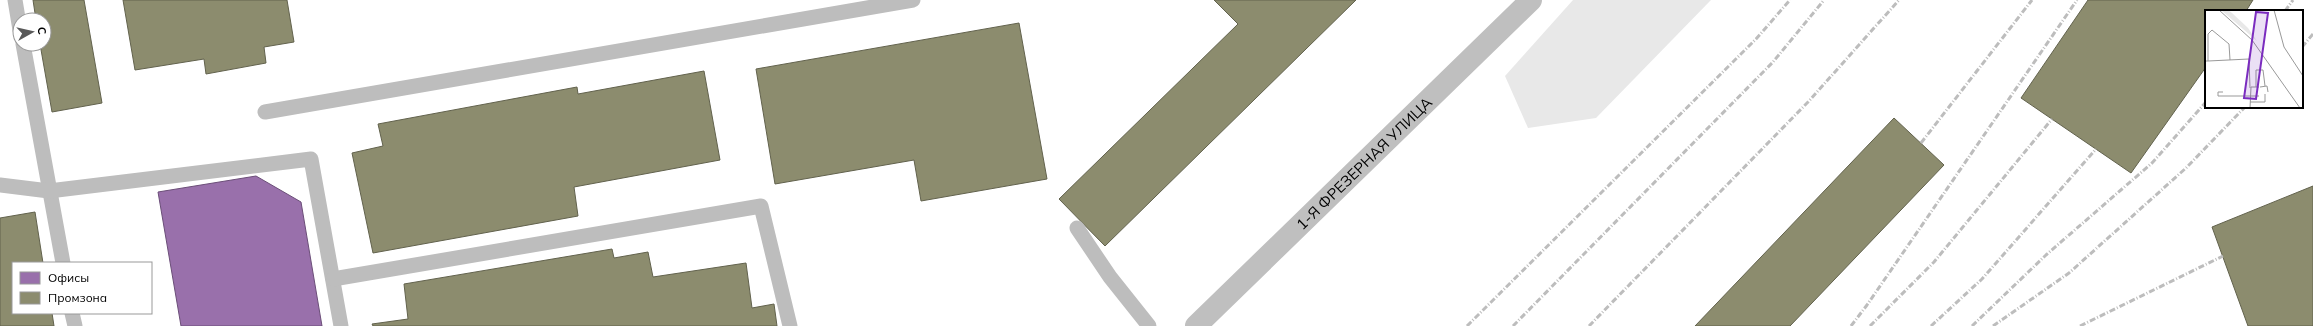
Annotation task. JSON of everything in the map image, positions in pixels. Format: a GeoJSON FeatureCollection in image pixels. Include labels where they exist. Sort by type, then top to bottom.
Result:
{"type":"FeatureCollection","features":[{"type":"Feature","properties":{"kind":"street","name":"1-Я ФРЕЗЕРНАЯ УЛИЦА"},"geometry":{"type":"LineString","coordinates":[[1196,326],[1531,0]]}},
{"type":"Feature","properties":{"kind":"lane"},"geometry":{"type":"LineString","coordinates":[[15,0],[17,12]]}},
{"type":"Feature","properties":{"kind":"lane"},"geometry":{"type":"LineString","coordinates":[[264,112],[913,0]]}},
{"type":"Feature","properties":{"kind":"lane"},"geometry":{"type":"LineString","coordinates":[[24,52],[63,262]]}},
{"type":"Feature","properties":{"kind":"lane"},"geometry":{"type":"LineString","coordinates":[[0,185],[49,191],[311,159],[341,326]]}},
{"type":"Feature","properties":{"kind":"lane"},"geometry":{"type":"LineString","coordinates":[[333,279],[761,206],[790,326]]}},
{"type":"Feature","properties":{"kind":"lane"},"geometry":{"type":"LineString","coordinates":[[1077,228],[1110,277],[1149,326]]}},
{"type":"Feature","properties":{"kind":"lane"},"geometry":{"type":"LineString","coordinates":[[72,314],[75,326]]}},
{"type":"Feature","properties":{"kind":"shaded area"},"geometry":{"type":"Polygon","coordinates":[[[1573,0],[1711,0],[1596,118],[1528,128],[1505,76],[1573,0]]]}},
{"type":"Feature","properties":{"kind":"building: Офисы"},"geometry":{"type":"Polygon","coordinates":[[[256,176],[301,202],[322,326],[181,326],[158,192],[256,176]]]}},
{"type":"Feature","properties":{"kind":"building: Промзона"},"geometry":{"type":"Polygon","coordinates":[[[33,0],[84,0],[102,103],[52,112],[41,52],[52,52],[52,12],[35,12],[33,0]]]}},
{"type":"Feature","properties":{"kind":"building: Промзона"},"geometry":{"type":"Polygon","coordinates":[[[123,0],[287,0],[294,42],[264,47],[266,63],[206,74],[204,59],[135,70],[123,0]]]}},
{"type":"Feature","properties":{"kind":"building: Промзона"},"geometry":{"type":"Polygon","coordinates":[[[1214,0],[1356,0],[1105,246],[1059,199],[1238,24],[1214,0]]]}},
{"type":"Feature","properties":{"kind":"building: Промзона"},"geometry":{"type":"Polygon","coordinates":[[[2088,0],[2253,0],[2247,10],[2205,10],[2205,68],[2131,173],[2021,98],[2088,0]]]}},
{"type":"Feature","properties":{"kind":"building: Промзона"},"geometry":{"type":"Polygon","coordinates":[[[1019,23],[1047,179],[921,201],[914,160],[775,184],[756,69],[1019,23]]]}},
{"type":"Feature","properties":{"kind":"building: Промзона"},"geometry":{"type":"Polygon","coordinates":[[[704,71],[720,160],[574,187],[578,216],[373,253],[352,153],[383,146],[378,124],[577,87],[578,94],[704,71]]]}},
{"type":"Feature","properties":{"kind":"building: Промзона"},"geometry":{"type":"Polygon","coordinates":[[[1894,118],[1944,165],[1790,326],[1695,326],[1894,118]]]}},
{"type":"Feature","properties":{"kind":"building: Промзона"},"geometry":{"type":"Polygon","coordinates":[[[2313,186],[2313,326],[2248,326],[2212,227],[2313,186]]]}},
{"type":"Feature","properties":{"kind":"building: Промзона"},"geometry":{"type":"Polygon","coordinates":[[[35,212],[43,262],[12,262],[12,314],[52,314],[54,326],[0,326],[0,218],[35,212]]]}},
{"type":"Feature","properties":{"kind":"building: Промзона"},"geometry":{"type":"Polygon","coordinates":[[[612,249],[614,258],[648,252],[653,277],[746,263],[752,308],[774,304],[777,326],[373,326],[372,324],[408,319],[404,284],[612,249]]]}},
{"type":"Feature","properties":{"kind":"railway"},"geometry":{"type":"LineString","coordinates":[[1467,326],[1756,39],[1790,0]]}},
{"type":"Feature","properties":{"kind":"railway"},"geometry":{"type":"LineString","coordinates":[[1513,326],[1773,62],[1824,0]]}},
{"type":"Feature","properties":{"kind":"railway"},"geometry":{"type":"LineString","coordinates":[[1589,326],[1809,101],[1899,0]]}},
{"type":"Feature","properties":{"kind":"railway"},"geometry":{"type":"LineString","coordinates":[[1921,143],[2032,0]]}},
{"type":"Feature","properties":{"kind":"railway"},"geometry":{"type":"LineString","coordinates":[[1851,326],[2077,0]]}},
{"type":"Feature","properties":{"kind":"railway"},"geometry":{"type":"LineString","coordinates":[[2286,10],[2293,0]]}},
{"type":"Feature","properties":{"kind":"railway"},"geometry":{"type":"LineString","coordinates":[[2303,46],[2313,34]]}},
{"type":"Feature","properties":{"kind":"railway"},"geometry":{"type":"LineString","coordinates":[[1972,326],[2046,255],[2152,163],[2205,103]]}},
{"type":"Feature","properties":{"kind":"railway"},"geometry":{"type":"LineString","coordinates":[[1993,326],[2069,273],[2186,168],[2244,108]]}},
{"type":"Feature","properties":{"kind":"railway"},"geometry":{"type":"LineString","coordinates":[[1870,326],[1934,262],[2052,119]]}},
{"type":"Feature","properties":{"kind":"railway"},"geometry":{"type":"LineString","coordinates":[[1931,326],[1982,279],[2096,149]]}},
{"type":"Feature","properties":{"kind":"railway"},"geometry":{"type":"LineString","coordinates":[[2080,326],[2223,256]]}}]}
